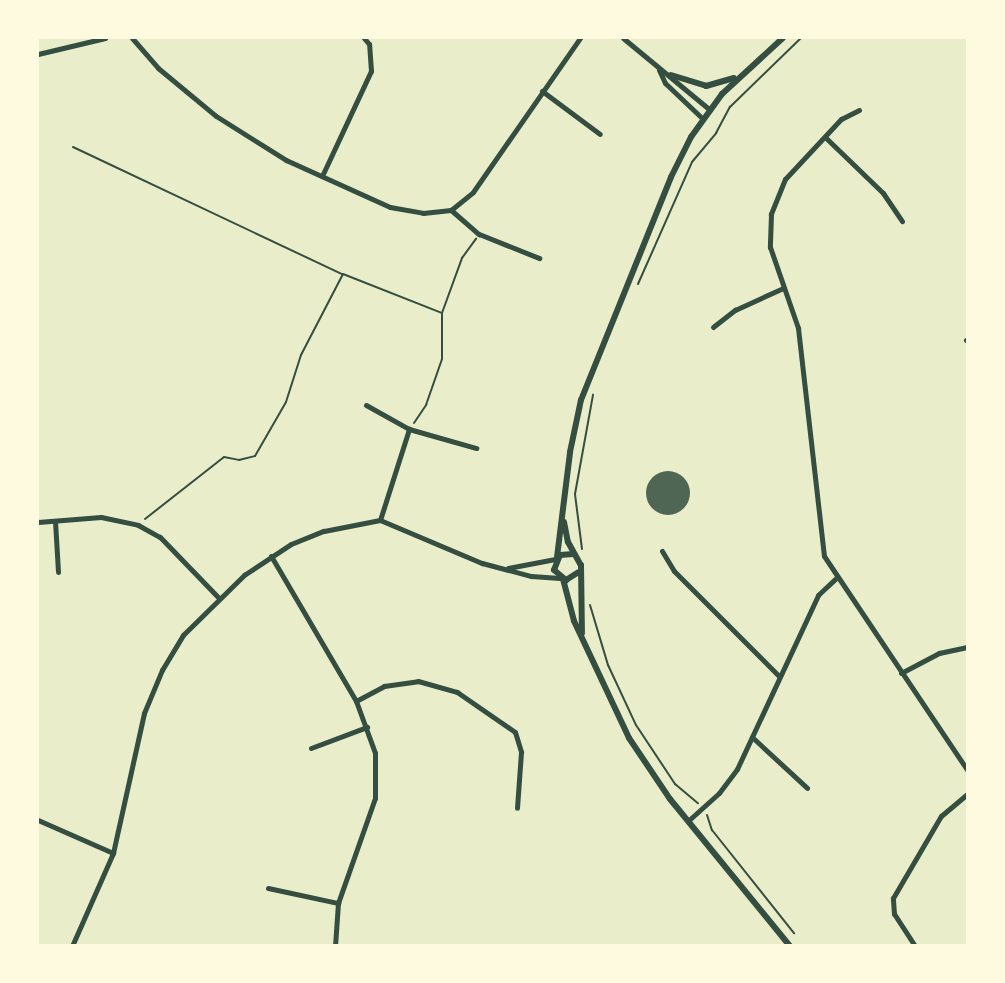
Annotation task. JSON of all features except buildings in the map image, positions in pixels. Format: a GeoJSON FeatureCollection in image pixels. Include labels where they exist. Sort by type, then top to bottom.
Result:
{"type":"FeatureCollection","features":[{"type":"Feature","properties":{"kind":"street"},"geometry":{"type":"LineString","coordinates":[[38,54],[105,38]]}},
{"type":"Feature","properties":{"kind":"street"},"geometry":{"type":"LineString","coordinates":[[132,38],[158,68],[216,116],[286,160],[390,207],[423,213],[451,210],[473,192],[580,38]]}},
{"type":"Feature","properties":{"kind":"street"},"geometry":{"type":"LineString","coordinates":[[322,176],[370,71],[369,44],[364,38]]}},
{"type":"Feature","properties":{"kind":"street"},"geometry":{"type":"LineString","coordinates":[[623,38],[658,69],[706,86],[740,74]]}},
{"type":"Feature","properties":{"kind":"street"},"geometry":{"type":"LineString","coordinates":[[783,38],[740,74],[710,110],[671,177],[591,369],[573,432],[563,518],[554,570],[561,579],[574,621],[629,738],[689,820],[790,945]]}},
{"type":"Feature","properties":{"kind":"street"},"geometry":{"type":"LineString","coordinates":[[658,69],[665,83],[703,119]]}},
{"type":"Feature","properties":{"kind":"street"},"geometry":{"type":"LineString","coordinates":[[671,75],[710,110]]}},
{"type":"Feature","properties":{"kind":"street"},"geometry":{"type":"LineString","coordinates":[[542,91],[600,134]]}},
{"type":"Feature","properties":{"kind":"street"},"geometry":{"type":"LineString","coordinates":[[859,110],[841,119],[790,172],[773,204],[770,247],[798,328],[821,543],[836,578],[968,771]]}},
{"type":"Feature","properties":{"kind":"street"},"geometry":{"type":"LineString","coordinates":[[825,137],[883,193],[902,221]]}},
{"type":"Feature","properties":{"kind":"street"},"geometry":{"type":"LineString","coordinates":[[451,210],[479,234],[539,258]]}},
{"type":"Feature","properties":{"kind":"street"},"geometry":{"type":"LineString","coordinates":[[713,327],[735,310],[783,288]]}},
{"type":"Feature","properties":{"kind":"street"},"geometry":{"type":"LineString","coordinates":[[366,405],[409,429],[476,447]]}},
{"type":"Feature","properties":{"kind":"street"},"geometry":{"type":"LineString","coordinates":[[380,520],[409,429]]}},
{"type":"Feature","properties":{"kind":"street"},"geometry":{"type":"LineString","coordinates":[[38,522],[101,517],[138,525],[160,537],[218,597]]}},
{"type":"Feature","properties":{"kind":"street"},"geometry":{"type":"LineString","coordinates":[[563,518],[566,537],[576,556],[579,572],[582,634]]}},
{"type":"Feature","properties":{"kind":"street"},"geometry":{"type":"LineString","coordinates":[[55,520],[58,572]]}},
{"type":"Feature","properties":{"kind":"street"},"geometry":{"type":"LineString","coordinates":[[72,945],[113,853],[144,713],[162,670],[183,635],[218,597],[271,556],[324,531],[380,520],[482,563],[561,579],[571,579],[579,572]]}},
{"type":"Feature","properties":{"kind":"street"},"geometry":{"type":"LineString","coordinates":[[662,551],[674,571],[779,676]]}},
{"type":"Feature","properties":{"kind":"street"},"geometry":{"type":"LineString","coordinates":[[503,568],[556,558],[567,552],[576,556]]}},
{"type":"Feature","properties":{"kind":"street"},"geometry":{"type":"LineString","coordinates":[[271,556],[356,701],[375,753],[375,798],[338,903],[335,945]]}},
{"type":"Feature","properties":{"kind":"street"},"geometry":{"type":"LineString","coordinates":[[689,820],[727,785],[752,737],[818,595],[836,578]]}},
{"type":"Feature","properties":{"kind":"street"},"geometry":{"type":"LineString","coordinates":[[901,673],[939,653],[968,648]]}},
{"type":"Feature","properties":{"kind":"street"},"geometry":{"type":"LineString","coordinates":[[356,701],[384,686],[418,681],[457,692],[515,732],[521,752],[517,808]]}},
{"type":"Feature","properties":{"kind":"street"},"geometry":{"type":"LineString","coordinates":[[311,748],[367,727]]}},
{"type":"Feature","properties":{"kind":"street"},"geometry":{"type":"LineString","coordinates":[[752,737],[807,788]]}},
{"type":"Feature","properties":{"kind":"street"},"geometry":{"type":"LineString","coordinates":[[915,945],[894,914],[893,898],[941,816],[968,794]]}},
{"type":"Feature","properties":{"kind":"street"},"geometry":{"type":"LineString","coordinates":[[38,820],[113,853]]}},
{"type":"Feature","properties":{"kind":"street"},"geometry":{"type":"LineString","coordinates":[[268,888],[338,903]]}},
{"type":"Feature","properties":{"kind":"path"},"geometry":{"type":"LineString","coordinates":[[637,286],[692,162],[716,133],[730,107],[801,38]]}},
{"type":"Feature","properties":{"kind":"path"},"geometry":{"type":"LineString","coordinates":[[73,147],[343,274],[442,313]]}},
{"type":"Feature","properties":{"kind":"path"},"geometry":{"type":"LineString","coordinates":[[409,429],[426,405],[442,359],[442,313],[462,258],[479,234]]}},
{"type":"Feature","properties":{"kind":"path"},"geometry":{"type":"LineString","coordinates":[[138,525],[224,457],[239,460],[255,456],[286,402],[301,355],[343,274]]}},
{"type":"Feature","properties":{"kind":"path"},"geometry":{"type":"LineString","coordinates":[[584,556],[575,494],[579,452],[594,391]]}},
{"type":"Feature","properties":{"kind":"path"},"geometry":{"type":"LineString","coordinates":[[589,595],[608,665],[636,725],[675,784],[702,808],[712,830],[794,933]]}}]}
